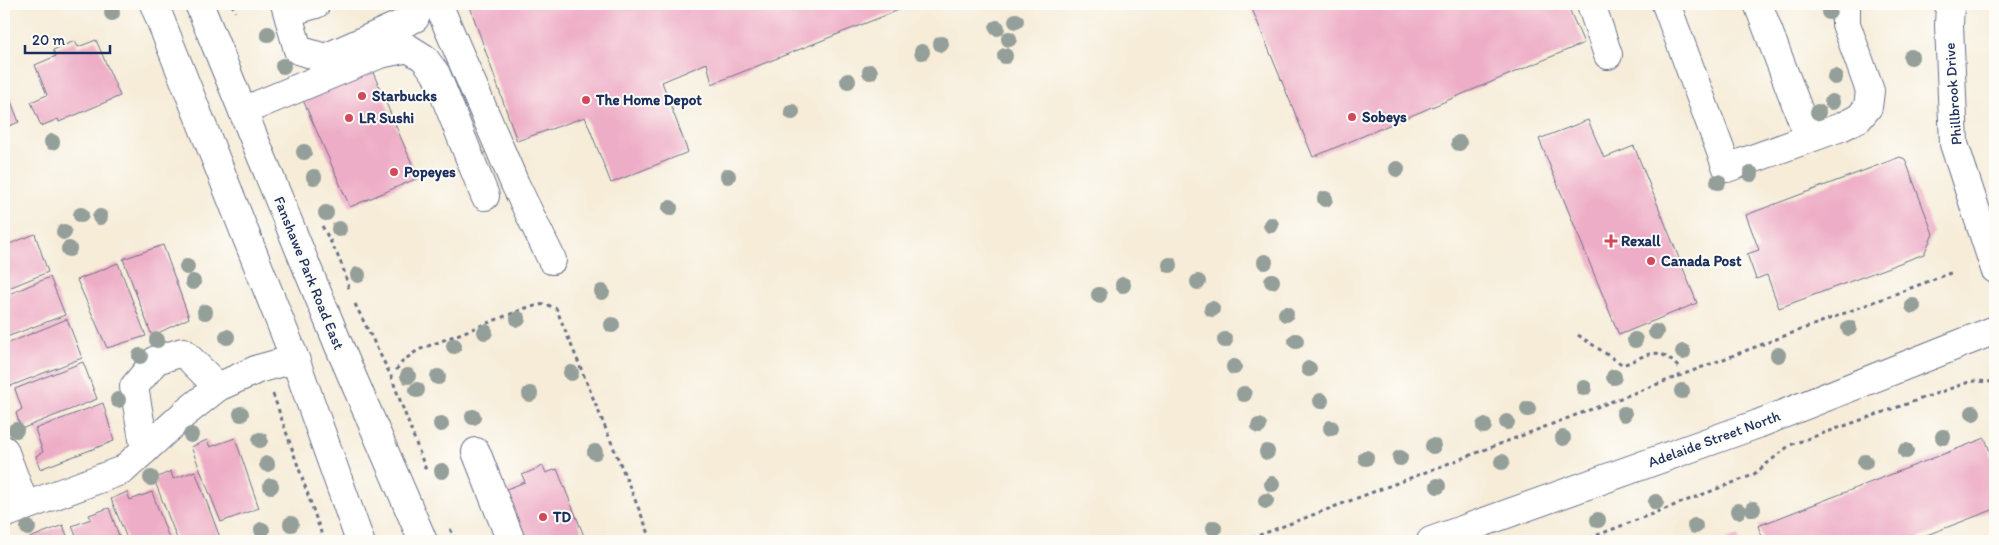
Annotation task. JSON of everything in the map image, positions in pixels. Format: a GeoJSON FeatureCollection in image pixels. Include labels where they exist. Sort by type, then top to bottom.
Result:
{"type":"FeatureCollection","features":[{"type":"Feature","properties":{"kind":"main road"},"geometry":{"type":"LineString","coordinates":[[154,4],[295,359],[360,541]]}},
{"type":"Feature","properties":{"kind":"main road","name":"Fanshawe Park Road East"},"geometry":{"type":"LineString","coordinates":[[199,4],[339,346],[423,541]]}},
{"type":"Feature","properties":{"kind":"main road"},"geometry":{"type":"LineString","coordinates":[[316,4],[287,8],[298,50],[325,58],[415,18],[419,4]]}},
{"type":"Feature","properties":{"kind":"main road"},"geometry":{"type":"LineString","coordinates":[[438,4],[515,184],[552,260]]}},
{"type":"Feature","properties":{"kind":"main road"},"geometry":{"type":"LineString","coordinates":[[1591,4],[1608,55]]}},
{"type":"Feature","properties":{"kind":"main road"},"geometry":{"type":"LineString","coordinates":[[1758,4],[1809,138]]}},
{"type":"Feature","properties":{"kind":"main road"},"geometry":{"type":"LineString","coordinates":[[1670,5],[1727,168],[1859,118],[1868,107],[1870,91],[1846,24],[1846,4]]}},
{"type":"Feature","properties":{"kind":"main road","name":"Phillbrook Drive"},"geometry":{"type":"LineString","coordinates":[[1950,4],[1949,25],[1954,144],[1995,269]]}},
{"type":"Feature","properties":{"kind":"main road"},"geometry":{"type":"LineString","coordinates":[[243,111],[380,54],[408,48],[424,58],[436,74],[485,196]]}},
{"type":"Feature","properties":{"kind":"main road","name":"Adelaide Street North"},"geometry":{"type":"LineString","coordinates":[[1431,541],[1758,424],[1995,330]]}},
{"type":"Feature","properties":{"kind":"main road"},"geometry":{"type":"LineString","coordinates":[[145,450],[134,387],[156,360],[183,352],[218,387]]}},
{"type":"Feature","properties":{"kind":"main road"},"geometry":{"type":"LineString","coordinates":[[4,450],[14,510],[123,470],[218,387],[258,369],[295,359]]}},
{"type":"Feature","properties":{"kind":"main road"},"geometry":{"type":"LineString","coordinates":[[476,452],[511,541]]}},
{"type":"Feature","properties":{"kind":"path"},"geometry":{"type":"LineString","coordinates":[[1244,541],[1953,272]]}},
{"type":"Feature","properties":{"kind":"path"},"geometry":{"type":"LineString","coordinates":[[347,277],[349,293]]}},
{"type":"Feature","properties":{"kind":"path"},"geometry":{"type":"LineString","coordinates":[[353,301],[391,376],[428,475]]}},
{"type":"Feature","properties":{"kind":"path"},"geometry":{"type":"LineString","coordinates":[[396,370],[403,361],[418,350],[526,308],[545,304],[556,308],[652,541]]}},
{"type":"Feature","properties":{"kind":"path"},"geometry":{"type":"LineString","coordinates":[[1578,335],[1623,365],[1652,353],[1661,352],[1669,356],[1681,370]]}},
{"type":"Feature","properties":{"kind":"path"},"geometry":{"type":"LineString","coordinates":[[1582,541],[1753,476],[1790,446],[1972,381],[1995,382]]}},
{"type":"Feature","properties":{"kind":"path"},"geometry":{"type":"LineString","coordinates":[[449,526],[457,541]]}},
{"type":"Feature","properties":{"kind":"building","name":"The Home Depot"},"geometry":{"type":"Polygon","coordinates":[[[469,4],[914,4],[712,84],[707,63],[662,82],[688,152],[611,183],[585,117],[517,141],[469,4]]]}},
{"type":"Feature","properties":{"kind":"building","name":"Sobeys"},"geometry":{"type":"Polygon","coordinates":[[[1250,4],[1567,4],[1584,43],[1313,157],[1250,4]]]}},
{"type":"Feature","properties":{"kind":"building"},"geometry":{"type":"Polygon","coordinates":[[[96,40],[120,96],[59,122],[58,119],[41,126],[31,102],[47,95],[35,65],[56,56],[53,50],[75,41],[78,47],[96,40]]]}},
{"type":"Feature","properties":{"kind":"building"},"geometry":{"type":"Polygon","coordinates":[[[372,70],[418,178],[350,207],[303,100],[372,70]]]}},
{"type":"Feature","properties":{"kind":"building"},"geometry":{"type":"Polygon","coordinates":[[[4,83],[19,122],[4,128],[4,83]]]}},
{"type":"Feature","properties":{"kind":"building"},"geometry":{"type":"Polygon","coordinates":[[[1588,120],[1604,158],[1634,146],[1697,303],[1619,335],[1539,139],[1588,120]]]}},
{"type":"Feature","properties":{"kind":"building"},"geometry":{"type":"Polygon","coordinates":[[[1900,157],[1905,159],[1933,234],[1924,254],[1779,308],[1767,275],[1756,279],[1747,254],[1759,250],[1746,215],[1900,157]]]}},
{"type":"Feature","properties":{"kind":"building"},"geometry":{"type":"Polygon","coordinates":[[[35,234],[48,272],[4,290],[4,246],[35,234]]]}},
{"type":"Feature","properties":{"kind":"building"},"geometry":{"type":"Polygon","coordinates":[[[163,245],[189,318],[152,336],[123,259],[163,245]]]}},
{"type":"Feature","properties":{"kind":"building"},"geometry":{"type":"Polygon","coordinates":[[[118,263],[146,336],[107,348],[77,280],[118,263]]]}},
{"type":"Feature","properties":{"kind":"building"},"geometry":{"type":"Polygon","coordinates":[[[50,277],[65,315],[4,338],[4,296],[50,277]]]}},
{"type":"Feature","properties":{"kind":"building"},"geometry":{"type":"Polygon","coordinates":[[[67,319],[82,358],[8,387],[4,376],[4,363],[6,362],[4,345],[67,319]]]}},
{"type":"Feature","properties":{"kind":"building"},"geometry":{"type":"Polygon","coordinates":[[[83,362],[97,399],[21,429],[16,413],[22,409],[15,389],[83,362]]]}},
{"type":"Feature","properties":{"kind":"building"},"geometry":{"type":"Polygon","coordinates":[[[103,403],[114,441],[40,469],[36,456],[43,452],[35,429],[103,403]]]}},
{"type":"Feature","properties":{"kind":"building"},"geometry":{"type":"Polygon","coordinates":[[[235,438],[259,508],[221,522],[191,447],[207,440],[210,447],[235,438]]]}},
{"type":"Feature","properties":{"kind":"building"},"geometry":{"type":"Polygon","coordinates":[[[1985,438],[1995,466],[1995,509],[1911,541],[1764,541],[1758,526],[1985,438]]]}},
{"type":"Feature","properties":{"kind":"building","name":"TD"},"geometry":{"type":"Polygon","coordinates":[[[543,466],[546,473],[557,469],[586,541],[519,541],[499,492],[525,482],[522,475],[543,466]]]}},
{"type":"Feature","properties":{"kind":"building"},"geometry":{"type":"Polygon","coordinates":[[[171,471],[173,479],[195,471],[221,540],[178,541],[154,479],[171,471]]]}},
{"type":"Feature","properties":{"kind":"building"},"geometry":{"type":"Polygon","coordinates":[[[127,492],[130,500],[152,492],[170,541],[128,541],[111,499],[127,492]]]}},
{"type":"Feature","properties":{"kind":"building"},"geometry":{"type":"Polygon","coordinates":[[[109,508],[121,541],[78,541],[72,526],[91,519],[89,515],[109,508]]]}},
{"type":"Feature","properties":{"kind":"building"},"geometry":{"type":"Polygon","coordinates":[[[63,525],[69,541],[28,541],[27,539],[63,525]]]}},
{"type":"Feature","properties":{"kind":"building"},"geometry":{"type":"Polygon","coordinates":[[[1738,536],[1740,541],[1724,541],[1738,536]]]}},
{"type":"Feature","properties":{"kind":"place","name":"Starbucks"},"geometry":{"type":"Point","coordinates":[362,96]}},
{"type":"Feature","properties":{"kind":"place","name":"The Home Depot"},"geometry":{"type":"Point","coordinates":[586,100]}},
{"type":"Feature","properties":{"kind":"place","name":"Sobeys"},"geometry":{"type":"Point","coordinates":[1352,117]}},
{"type":"Feature","properties":{"kind":"place","name":"LR Sushi"},"geometry":{"type":"Point","coordinates":[349,118]}},
{"type":"Feature","properties":{"kind":"place","name":"Popeyes"},"geometry":{"type":"Point","coordinates":[394,172]}},
{"type":"Feature","properties":{"kind":"place","name":"Rexall"},"geometry":{"type":"Point","coordinates":[1611,241]}},
{"type":"Feature","properties":{"kind":"place","name":"Canada Post"},"geometry":{"type":"Point","coordinates":[1651,261]}},
{"type":"Feature","properties":{"kind":"place","name":"TD"},"geometry":{"type":"Point","coordinates":[543,517]}}]}
